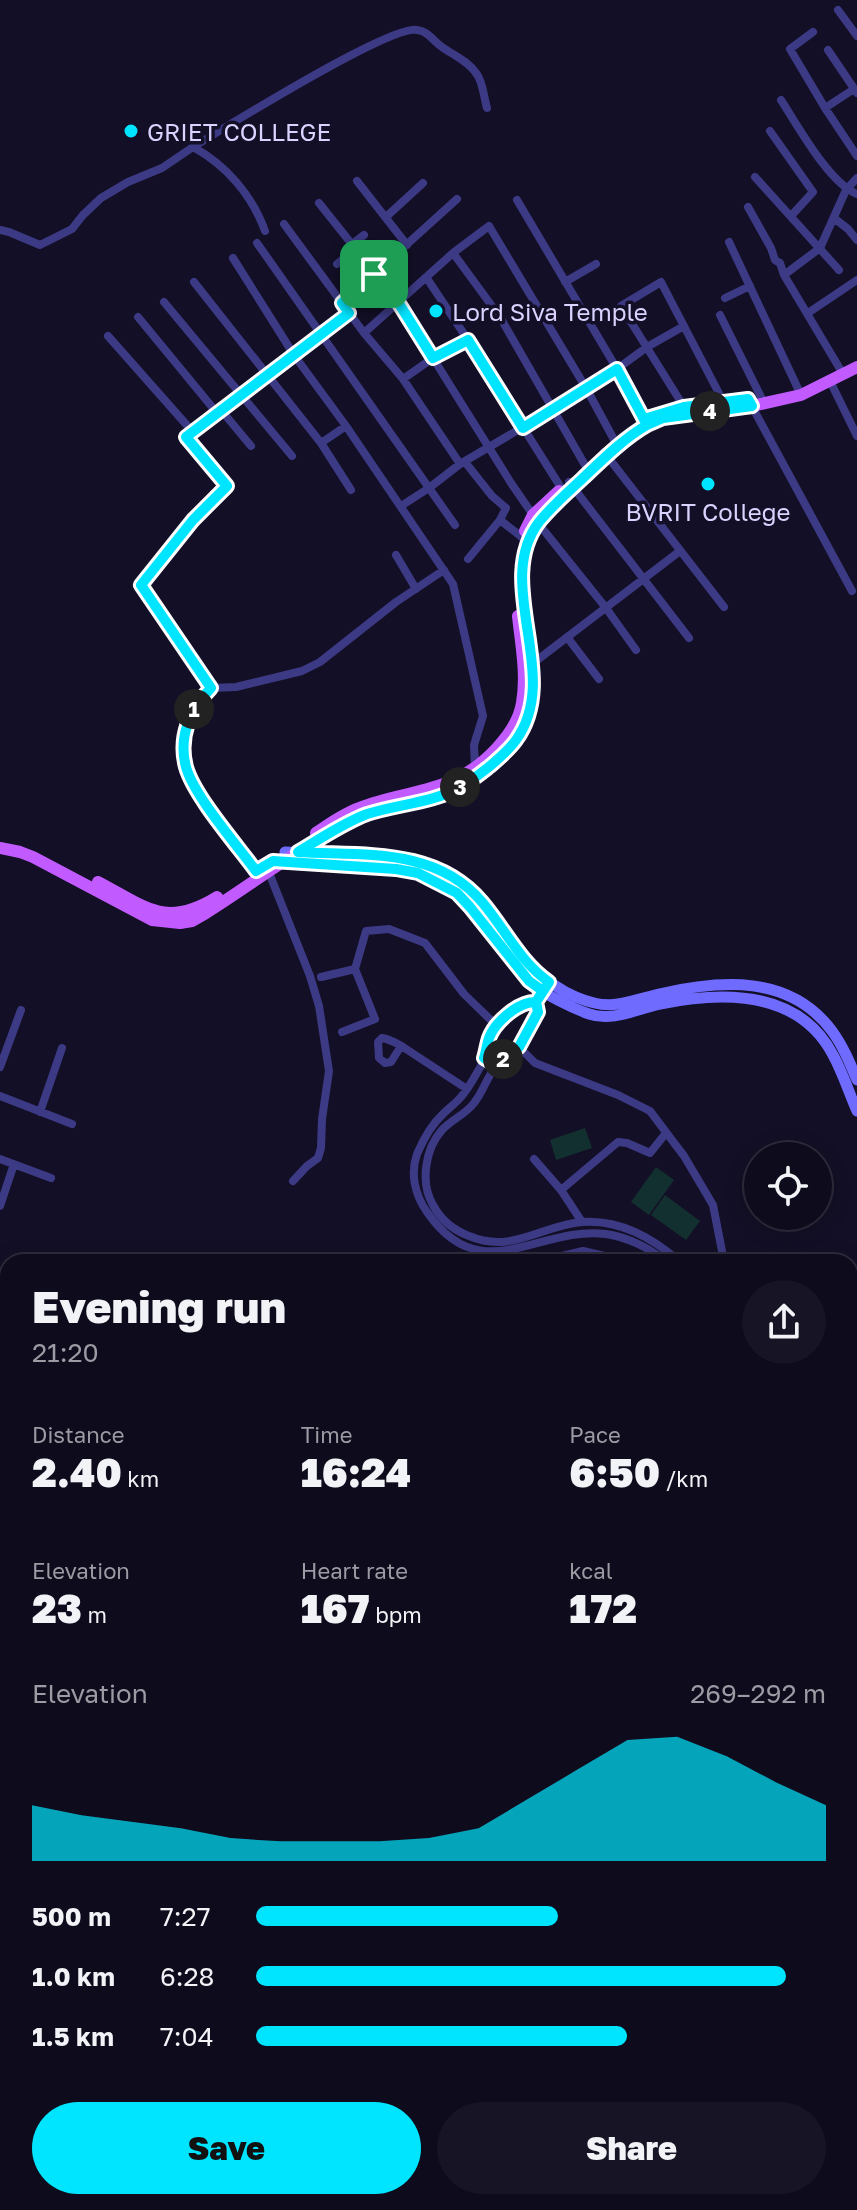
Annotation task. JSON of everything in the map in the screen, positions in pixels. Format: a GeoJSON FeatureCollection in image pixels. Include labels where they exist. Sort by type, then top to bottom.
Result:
{"type":"FeatureCollection","features":[{"type":"Feature","properties":{"kind":"main road"},"geometry":{"type":"LineString","coordinates":[[842,372],[857,359]]}},
{"type":"Feature","properties":{"kind":"main road"},"geometry":{"type":"LineString","coordinates":[[0,848],[33,857],[152,920],[171,924],[192,921],[340,816],[455,779],[502,743],[512,729],[522,704],[523,669],[516,565],[523,538],[536,519],[606,454],[630,427],[800,392],[857,367]]}},
{"type":"Feature","properties":{"kind":"main road"},"geometry":{"type":"LineString","coordinates":[[646,422],[684,407],[757,402]]}},
{"type":"Feature","properties":{"kind":"main road"},"geometry":{"type":"LineString","coordinates":[[0,839],[44,854],[164,914],[186,912],[345,824],[460,788],[512,745],[523,729],[533,698],[532,664],[522,590],[526,551],[536,519]]}},
{"type":"Feature","properties":{"kind":"street"},"geometry":{"type":"LineString","coordinates":[[838,10],[857,36]]}},
{"type":"Feature","properties":{"kind":"street"},"geometry":{"type":"LineString","coordinates":[[0,230],[40,245],[72,229],[101,198],[128,182],[162,168],[312,76],[376,43],[414,28],[426,32],[477,74],[487,108]]}},
{"type":"Feature","properties":{"kind":"street"},"geometry":{"type":"LineString","coordinates":[[813,32],[790,49],[857,156]]}},
{"type":"Feature","properties":{"kind":"street"},"geometry":{"type":"LineString","coordinates":[[825,108],[856,91],[828,50]]}},
{"type":"Feature","properties":{"kind":"street"},"geometry":{"type":"LineString","coordinates":[[781,100],[812,148],[846,190],[857,194]]}},
{"type":"Feature","properties":{"kind":"street"},"geometry":{"type":"LineString","coordinates":[[770,131],[813,192],[791,216]]}},
{"type":"Feature","properties":{"kind":"street"},"geometry":{"type":"LineString","coordinates":[[193,147],[221,165],[242,189],[259,215],[265,231]]}},
{"type":"Feature","properties":{"kind":"street"},"geometry":{"type":"LineString","coordinates":[[755,177],[839,270]]}},
{"type":"Feature","properties":{"kind":"street"},"geometry":{"type":"LineString","coordinates":[[784,275],[820,248],[846,190],[857,178]]}},
{"type":"Feature","properties":{"kind":"street"},"geometry":{"type":"LineString","coordinates":[[357,181],[407,245]]}},
{"type":"Feature","properties":{"kind":"street"},"geometry":{"type":"LineString","coordinates":[[386,217],[423,183]]}},
{"type":"Feature","properties":{"kind":"street"},"geometry":{"type":"LineString","coordinates":[[342,303],[457,199]]}},
{"type":"Feature","properties":{"kind":"street"},"geometry":{"type":"LineString","coordinates":[[517,200],[646,422]]}},
{"type":"Feature","properties":{"kind":"street"},"geometry":{"type":"LineString","coordinates":[[319,203],[398,302],[536,519],[636,650]]}},
{"type":"Feature","properties":{"kind":"street"},"geometry":{"type":"LineString","coordinates":[[748,207],[775,260],[780,263],[784,275],[842,372]]}},
{"type":"Feature","properties":{"kind":"street"},"geometry":{"type":"LineString","coordinates":[[834,218],[857,240]]}},
{"type":"Feature","properties":{"kind":"street"},"geometry":{"type":"LineString","coordinates":[[284,224],[364,333],[403,379],[462,463],[506,508],[468,559]]}},
{"type":"Feature","properties":{"kind":"street"},"geometry":{"type":"LineString","coordinates":[[364,333],[453,253],[489,226],[616,443]]}},
{"type":"Feature","properties":{"kind":"street"},"geometry":{"type":"LineString","coordinates":[[337,264],[364,235]]}},
{"type":"Feature","properties":{"kind":"street"},"geometry":{"type":"LineString","coordinates":[[729,242],[800,392]]}},
{"type":"Feature","properties":{"kind":"street"},"geometry":{"type":"LineString","coordinates":[[257,243],[455,525]]}},
{"type":"Feature","properties":{"kind":"street"},"geometry":{"type":"LineString","coordinates":[[453,253],[500,317],[588,470]]}},
{"type":"Feature","properties":{"kind":"street"},"geometry":{"type":"LineString","coordinates":[[233,258],[294,355],[453,584],[483,716],[474,745],[475,766]]}},
{"type":"Feature","properties":{"kind":"street"},"geometry":{"type":"LineString","coordinates":[[565,282],[596,264]]}},
{"type":"Feature","properties":{"kind":"street"},"geometry":{"type":"LineString","coordinates":[[426,277],[523,428],[567,488],[689,638]]}},
{"type":"Feature","properties":{"kind":"street"},"geometry":{"type":"LineString","coordinates":[[808,313],[857,280]]}},
{"type":"Feature","properties":{"kind":"street"},"geometry":{"type":"LineString","coordinates":[[194,282],[321,443],[351,490]]}},
{"type":"Feature","properties":{"kind":"street"},"geometry":{"type":"LineString","coordinates":[[684,407],[621,306],[661,282],[724,403]]}},
{"type":"Feature","properties":{"kind":"street"},"geometry":{"type":"LineString","coordinates":[[725,298],[750,286]]}},
{"type":"Feature","properties":{"kind":"street"},"geometry":{"type":"LineString","coordinates":[[164,302],[292,456]]}},
{"type":"Feature","properties":{"kind":"street"},"geometry":{"type":"LineString","coordinates":[[211,688],[141,585],[193,520],[227,486],[186,437],[349,313]]}},
{"type":"Feature","properties":{"kind":"street"},"geometry":{"type":"LineString","coordinates":[[720,315],[757,402],[852,591]]}},
{"type":"Feature","properties":{"kind":"street"},"geometry":{"type":"LineString","coordinates":[[138,317],[251,446]]}},
{"type":"Feature","properties":{"kind":"street"},"geometry":{"type":"LineString","coordinates":[[401,506],[462,463],[684,326]]}},
{"type":"Feature","properties":{"kind":"street"},"geometry":{"type":"LineString","coordinates":[[108,336],[192,431]]}},
{"type":"Feature","properties":{"kind":"street"},"geometry":{"type":"LineString","coordinates":[[403,379],[433,358],[468,340]]}},
{"type":"Feature","properties":{"kind":"street"},"geometry":{"type":"LineString","coordinates":[[828,379],[857,436]]}},
{"type":"Feature","properties":{"kind":"street"},"geometry":{"type":"LineString","coordinates":[[321,443],[346,426]]}},
{"type":"Feature","properties":{"kind":"street"},"geometry":{"type":"LineString","coordinates":[[606,454],[724,607]]}},
{"type":"Feature","properties":{"kind":"street"},"geometry":{"type":"LineString","coordinates":[[500,520],[523,538]]}},
{"type":"Feature","properties":{"kind":"street"},"geometry":{"type":"LineString","coordinates":[[532,664],[680,551]]}},
{"type":"Feature","properties":{"kind":"street"},"geometry":{"type":"LineString","coordinates":[[396,555],[416,589]]}},
{"type":"Feature","properties":{"kind":"street"},"geometry":{"type":"LineString","coordinates":[[293,1181],[318,1158],[321,1148],[329,1071],[319,1006],[276,862],[204,800],[187,768],[184,742],[192,712],[211,688],[236,687],[302,671],[320,662],[396,602],[444,570]]}},
{"type":"Feature","properties":{"kind":"street"},"geometry":{"type":"LineString","coordinates":[[567,637],[599,679]]}},
{"type":"Feature","properties":{"kind":"street"},"geometry":{"type":"LineString","coordinates":[[276,862],[323,853],[382,854],[424,863],[458,880],[481,900],[528,964],[543,992],[538,1012],[519,1047],[496,1065],[473,1106],[442,1129],[433,1142],[427,1162],[426,1182],[430,1201],[442,1219],[458,1232],[480,1241],[501,1243],[559,1226],[582,1222],[606,1223],[634,1231],[672,1254]]}},
{"type":"Feature","properties":{"kind":"street"},"geometry":{"type":"LineString","coordinates":[[317,865],[323,853]]}},
{"type":"Feature","properties":{"kind":"street"},"geometry":{"type":"LineString","coordinates":[[276,862],[418,873],[457,893],[529,981],[543,992],[580,1010],[614,1017],[660,1004],[718,997],[750,997],[781,1007],[797,1015],[822,1038],[833,1054],[857,1111]]}},
{"type":"Feature","properties":{"kind":"street"},"geometry":{"type":"LineString","coordinates":[[342,1032],[375,1019],[355,969],[366,931],[389,929],[425,943],[464,994],[497,1026]]}},
{"type":"Feature","properties":{"kind":"street"},"geometry":{"type":"LineString","coordinates":[[321,977],[355,969]]}},
{"type":"Feature","properties":{"kind":"street"},"geometry":{"type":"LineString","coordinates":[[653,1254],[630,1240],[605,1234],[569,1235],[536,1245],[492,1251],[472,1248],[452,1240],[436,1226],[420,1203],[414,1167],[418,1153],[440,1116],[467,1089],[484,1058],[489,1036],[497,1026],[543,992],[613,1006],[658,994],[744,983],[777,991],[819,1016],[844,1050],[857,1080]]}},
{"type":"Feature","properties":{"kind":"street"},"geometry":{"type":"LineString","coordinates":[[0,1067],[21,1010]]}},
{"type":"Feature","properties":{"kind":"street"},"geometry":{"type":"LineString","coordinates":[[0,1033],[11,1038]]}},
{"type":"Feature","properties":{"kind":"street"},"geometry":{"type":"LineString","coordinates":[[401,1046],[467,1089]]}},
{"type":"Feature","properties":{"kind":"street"},"geometry":{"type":"LineString","coordinates":[[519,1047],[535,1063],[618,1095],[650,1111],[684,1156],[713,1205],[722,1251]]}},
{"type":"Feature","properties":{"kind":"street"},"geometry":{"type":"LineString","coordinates":[[40,1112],[62,1048]]}},
{"type":"Feature","properties":{"kind":"street"},"geometry":{"type":"LineString","coordinates":[[484,1058],[496,1065]]}},
{"type":"Feature","properties":{"kind":"street"},"geometry":{"type":"LineString","coordinates":[[0,1096],[72,1124]]}},
{"type":"Feature","properties":{"kind":"street"},"geometry":{"type":"LineString","coordinates":[[561,1190],[618,1142],[650,1153],[666,1133]]}},
{"type":"Feature","properties":{"kind":"street"},"geometry":{"type":"LineString","coordinates":[[0,1159],[51,1178]]}},
{"type":"Feature","properties":{"kind":"street"},"geometry":{"type":"LineString","coordinates":[[534,1159],[561,1190],[582,1222]]}},
{"type":"Feature","properties":{"kind":"street"},"geometry":{"type":"LineString","coordinates":[[0,1206],[14,1164]]}},
{"type":"Feature","properties":{"kind":"street"},"geometry":{"type":"LineString","coordinates":[[593,1234],[594,1223]]}},
{"type":"Feature","properties":{"kind":"street"},"geometry":{"type":"LineString","coordinates":[[551,1240],[556,1254]]}},
{"type":"Feature","properties":{"kind":"street"},"geometry":{"type":"LineString","coordinates":[[536,1245],[538,1254]]}},
{"type":"Feature","properties":{"kind":"street"},"geometry":{"type":"LineString","coordinates":[[570,1254],[583,1251],[596,1254]]}},
{"type":"Feature","properties":{"kind":"street"},"geometry":{"type":"LineString","coordinates":[[0,1463],[0,1470]]}},
{"type":"Feature","properties":{"kind":"green space"},"geometry":{"type":"Polygon","coordinates":[[[585,1128],[592,1148],[556,1160],[550,1140],[585,1128]]]}},
{"type":"Feature","properties":{"kind":"green space"},"geometry":{"type":"Polygon","coordinates":[[[656,1167],[674,1180],[649,1215],[631,1202],[656,1167]]]}},
{"type":"Feature","properties":{"kind":"green space"},"geometry":{"type":"Polygon","coordinates":[[[665,1195],[700,1221],[686,1240],[651,1215],[665,1195]]]}},
{"type":"Feature","properties":{"kind":"place","name":"GRIET COLLEGE"},"geometry":{"type":"Point","coordinates":[131,131]}},
{"type":"Feature","properties":{"kind":"place","name":"Lord Siva Temple"},"geometry":{"type":"Point","coordinates":[436,311]}},
{"type":"Feature","properties":{"kind":"place","name":"BVRIT College"},"geometry":{"type":"Point","coordinates":[708,484]}},
{"type":"Feature","properties":{"kind":"route"},"geometry":{"type":"LineString","coordinates":[[374,274],[342,303],[349,313],[186,437],[227,486],[193,520],[141,585],[211,688],[192,712],[184,742],[187,768],[204,800],[256,871],[273,861],[418,873],[457,893],[529,981],[543,991],[536,1002],[538,1012],[519,1047],[496,1065],[484,1058],[489,1036],[522,1005],[529,1001],[536,1002],[549,982],[528,964],[481,900],[458,880],[424,863],[382,854],[298,852],[345,824],[367,815],[431,799],[460,788],[497,760],[523,729],[533,698],[531,651],[522,590],[526,551],[538,523],[589,472],[628,437],[647,425],[644,419],[684,407],[748,399],[752,406],[663,418],[647,425],[617,369],[523,428],[468,340],[433,358],[398,302],[374,274]]}}]}
